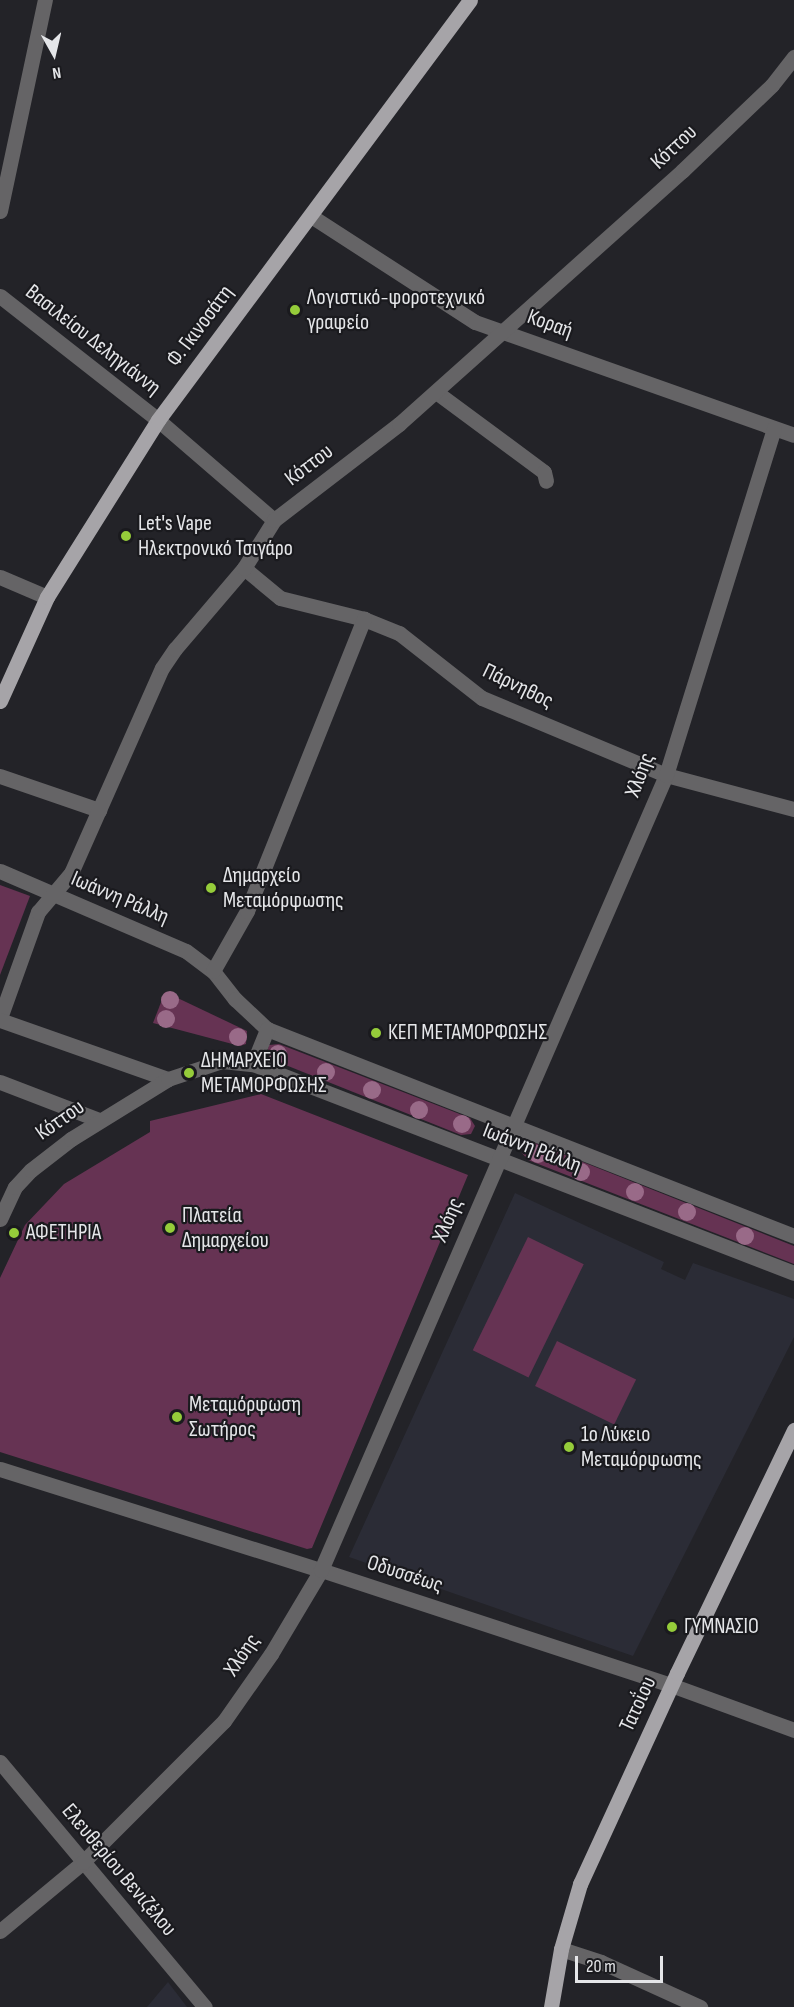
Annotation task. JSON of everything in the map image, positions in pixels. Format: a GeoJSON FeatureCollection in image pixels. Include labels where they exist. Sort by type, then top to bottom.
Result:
{"type":"FeatureCollection","features":[{"type":"Feature","properties":{"kind":"main road","name":"Φ. Γκινοσάτη"},"geometry":{"type":"LineString","coordinates":[[0,701],[47,597],[158,420],[470,0]]}},
{"type":"Feature","properties":{"kind":"main road","name":"Τατοΐου"},"geometry":{"type":"LineString","coordinates":[[551,2007],[561,1949],[580,1884],[671,1685],[794,1430]]}},
{"type":"Feature","properties":{"kind":"street"},"geometry":{"type":"LineString","coordinates":[[0,211],[45,0]]}},
{"type":"Feature","properties":{"kind":"street","name":"Κόττου"},"geometry":{"type":"LineString","coordinates":[[0,1019],[38,912],[71,873],[162,668],[175,648],[244,568],[274,520],[399,424],[436,392],[682,171],[771,85],[794,57]]}},
{"type":"Feature","properties":{"kind":"street","name":"Κοραή"},"geometry":{"type":"LineString","coordinates":[[311,216],[476,322],[794,435]]}},
{"type":"Feature","properties":{"kind":"street","name":"Βασιλείου Δεληγιάννη"},"geometry":{"type":"LineString","coordinates":[[0,296],[158,420]]}},
{"type":"Feature","properties":{"kind":"street"},"geometry":{"type":"LineString","coordinates":[[436,392],[544,472],[546,481]]}},
{"type":"Feature","properties":{"kind":"street"},"geometry":{"type":"LineString","coordinates":[[158,420],[274,520]]}},
{"type":"Feature","properties":{"kind":"street","name":"Χλόης"},"geometry":{"type":"LineString","coordinates":[[0,1931],[83,1862],[224,1721],[271,1654],[321,1570],[666,775],[774,428]]}},
{"type":"Feature","properties":{"kind":"street","name":"Πάρνηθος"},"geometry":{"type":"LineString","coordinates":[[244,568],[280,598],[364,620],[399,633],[483,698],[666,775],[794,809]]}},
{"type":"Feature","properties":{"kind":"street"},"geometry":{"type":"LineString","coordinates":[[0,577],[47,597]]}},
{"type":"Feature","properties":{"kind":"street"},"geometry":{"type":"LineString","coordinates":[[213,971],[247,911],[364,620]]}},
{"type":"Feature","properties":{"kind":"street"},"geometry":{"type":"LineString","coordinates":[[0,776],[99,810]]}},
{"type":"Feature","properties":{"kind":"street","name":"Ιωάννη Ράλλη"},"geometry":{"type":"LineString","coordinates":[[0,871],[186,951],[213,971],[235,999],[267,1029],[794,1236]]}},
{"type":"Feature","properties":{"kind":"street"},"geometry":{"type":"LineString","coordinates":[[0,1019],[168,1080]]}},
{"type":"Feature","properties":{"kind":"street"},"geometry":{"type":"LineString","coordinates":[[254,1064],[267,1029]]}},
{"type":"Feature","properties":{"kind":"street","name":"Ιωάννη Ράλλη"},"geometry":{"type":"LineString","coordinates":[[168,1080],[222,1061],[254,1064],[794,1273]]}},
{"type":"Feature","properties":{"kind":"street","name":"Κόττου"},"geometry":{"type":"LineString","coordinates":[[0,1219],[15,1187],[31,1170],[99,1120],[168,1080]]}},
{"type":"Feature","properties":{"kind":"street"},"geometry":{"type":"LineString","coordinates":[[0,1082],[99,1120]]}},
{"type":"Feature","properties":{"kind":"street","name":"Οδυσσέως"},"geometry":{"type":"LineString","coordinates":[[0,1469],[321,1570],[671,1685],[794,1731]]}},
{"type":"Feature","properties":{"kind":"street","name":"Ελευθερίου Βενιζέλου"},"geometry":{"type":"LineString","coordinates":[[0,1762],[205,2007]]}},
{"type":"Feature","properties":{"kind":"street"},"geometry":{"type":"LineString","coordinates":[[561,1949],[601,1962],[700,2007]]}},
{"type":"Feature","properties":{"kind":"shaded area"},"geometry":{"type":"Polygon","coordinates":[[[0,885],[30,896],[0,975],[0,885]]]}},
{"type":"Feature","properties":{"kind":"shaded area"},"geometry":{"type":"Polygon","coordinates":[[[165,992],[247,1031],[246,1044],[240,1046],[153,1023],[165,992]]]}},
{"type":"Feature","properties":{"kind":"shaded area"},"geometry":{"type":"Polygon","coordinates":[[[279,1044],[470,1118],[475,1126],[471,1134],[461,1135],[273,1060],[267,1052],[269,1045],[279,1044]]]}},
{"type":"Feature","properties":{"kind":"shaded area"},"geometry":{"type":"Polygon","coordinates":[[[261,1094],[468,1175],[312,1548],[307,1549],[0,1452],[0,1278],[25,1225],[64,1184],[150,1132],[150,1121],[261,1094]]]}},
{"type":"Feature","properties":{"kind":"shaded area"},"geometry":{"type":"Polygon","coordinates":[[[535,1143],[794,1246],[794,1264],[528,1160],[522,1153],[526,1144],[535,1143]]]}},
{"type":"Feature","properties":{"kind":"shaded area","name":"1ο Λύκειο Μεταμόρφωσης"},"geometry":{"type":"Polygon","coordinates":[[[515,1193],[664,1262],[661,1269],[685,1280],[693,1263],[794,1299],[794,1337],[633,1656],[349,1557],[515,1193]]]}},
{"type":"Feature","properties":{"kind":"shaded area"},"geometry":{"type":"Polygon","coordinates":[[[528,1237],[584,1264],[528,1377],[473,1350],[528,1237]]]}},
{"type":"Feature","properties":{"kind":"shaded area"},"geometry":{"type":"Polygon","coordinates":[[[557,1341],[636,1380],[614,1425],[535,1386],[557,1341]]]}},
{"type":"Feature","properties":{"kind":"shaded area"},"geometry":{"type":"Polygon","coordinates":[[[168,1982],[187,2007],[147,2007],[168,1982]]]}},
{"type":"Feature","properties":{"kind":"place","name":"Λογιστικό-φοροτεχνικό γραφείο"},"geometry":{"type":"Point","coordinates":[295,310]}},
{"type":"Feature","properties":{"kind":"place","name":"Let's Vape Ηλεκτρονικό Τσιγάρο"},"geometry":{"type":"Point","coordinates":[126,536]}},
{"type":"Feature","properties":{"kind":"place","name":"Δημαρχείο Μεταμόρφωσης"},"geometry":{"type":"Point","coordinates":[211,888]}},
{"type":"Feature","properties":{"kind":"place","name":"ΚΕΠ ΜΕΤΑΜΟΡΦΩΣΗΣ"},"geometry":{"type":"Point","coordinates":[376,1033]}},
{"type":"Feature","properties":{"kind":"place","name":"ΔΗΜΑΡΧΕΙΟ ΜΕΤΑΜΟΡΦΩΣΗΣ"},"geometry":{"type":"Point","coordinates":[189,1073]}},
{"type":"Feature","properties":{"kind":"place","name":"Πλατεία Δημαρχείου"},"geometry":{"type":"Point","coordinates":[170,1228]}},
{"type":"Feature","properties":{"kind":"place","name":"ΑΦΕΤΗΡΙΑ"},"geometry":{"type":"Point","coordinates":[14,1233]}},
{"type":"Feature","properties":{"kind":"place","name":"Μεταμόρφωση Σωτήρος"},"geometry":{"type":"Point","coordinates":[177,1417]}},
{"type":"Feature","properties":{"kind":"place","name":"1ο Λύκειο Μεταμόρφωσης"},"geometry":{"type":"Point","coordinates":[569,1447]}},
{"type":"Feature","properties":{"kind":"place","name":"ΓΥΜΝΑΣΙΟ"},"geometry":{"type":"Point","coordinates":[672,1627]}}]}
